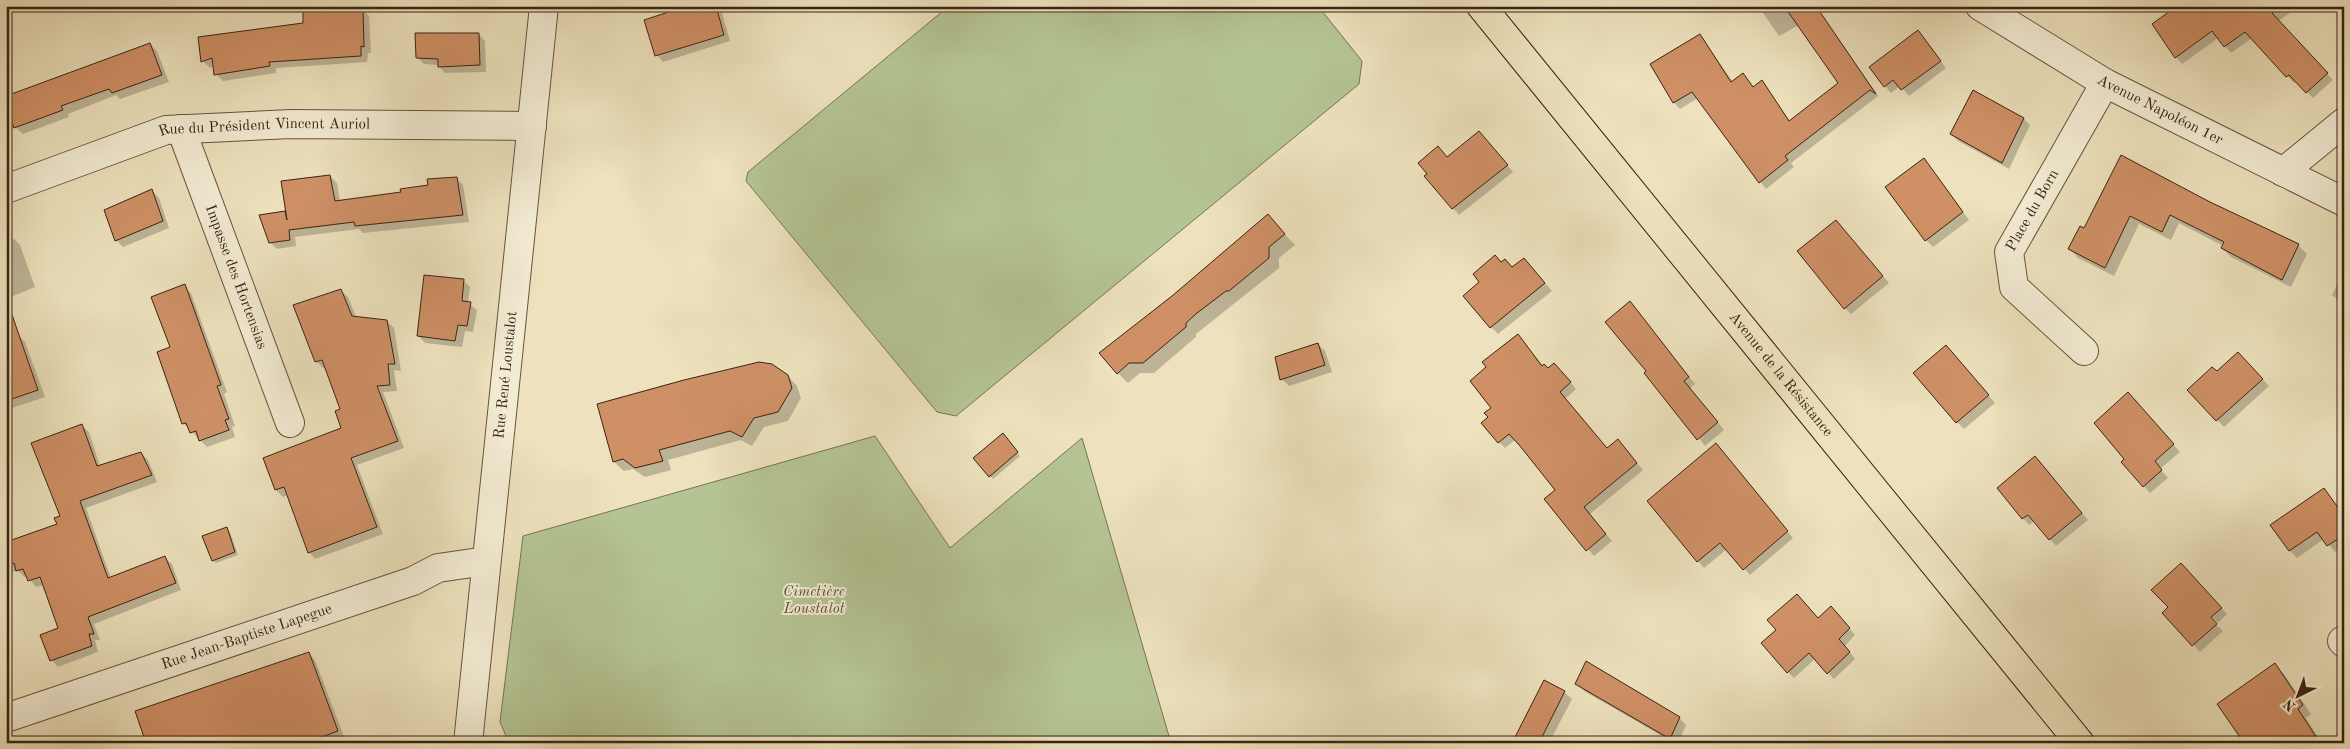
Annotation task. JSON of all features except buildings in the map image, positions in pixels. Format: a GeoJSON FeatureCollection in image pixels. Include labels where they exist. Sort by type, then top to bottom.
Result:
{"type":"FeatureCollection","features":[{"type":"Feature","properties":{"kind":"main road","name":"Avenue de la Résistance"},"geometry":{"type":"LineString","coordinates":[[1481,6],[2080,743]]}},
{"type":"Feature","properties":{"kind":"street","name":"Rue René Loustalot"},"geometry":{"type":"LineString","coordinates":[[468,743],[517,250],[544,6]]}},
{"type":"Feature","properties":{"kind":"street","name":"Avenue Napoléon 1er"},"geometry":{"type":"LineString","coordinates":[[1980,6],[2105,83],[2344,202]]}},
{"type":"Feature","properties":{"kind":"street","name":"Place du Born"},"geometry":{"type":"LineString","coordinates":[[2084,351],[2014,287],[2009,252],[2105,83]]}},
{"type":"Feature","properties":{"kind":"street"},"geometry":{"type":"LineString","coordinates":[[2284,172],[2344,122]]}},
{"type":"Feature","properties":{"kind":"street","name":"Rue du Président Vincent Auriol"},"geometry":{"type":"LineString","coordinates":[[6,189],[166,130],[291,124],[532,126]]}},
{"type":"Feature","properties":{"kind":"street","name":"Impasse des Hortensias"},"geometry":{"type":"LineString","coordinates":[[181,130],[290,423]]}},
{"type":"Feature","properties":{"kind":"street","name":"Rue Jean-Baptiste Lapegue"},"geometry":{"type":"LineString","coordinates":[[6,718],[413,581],[438,568],[486,561]]}},
{"type":"Feature","properties":{"kind":"green space"},"geometry":{"type":"Polygon","coordinates":[[[949,6],[1318,6],[1362,61],[1359,84],[956,416],[937,412],[746,181],[748,172],[949,6]]]}},
{"type":"Feature","properties":{"kind":"green space","name":"Cimetière Loustalot"},"geometry":{"type":"Polygon","coordinates":[[[875,436],[950,548],[1082,438],[1171,743],[509,743],[500,722],[523,536],[875,436]]]}}]}
